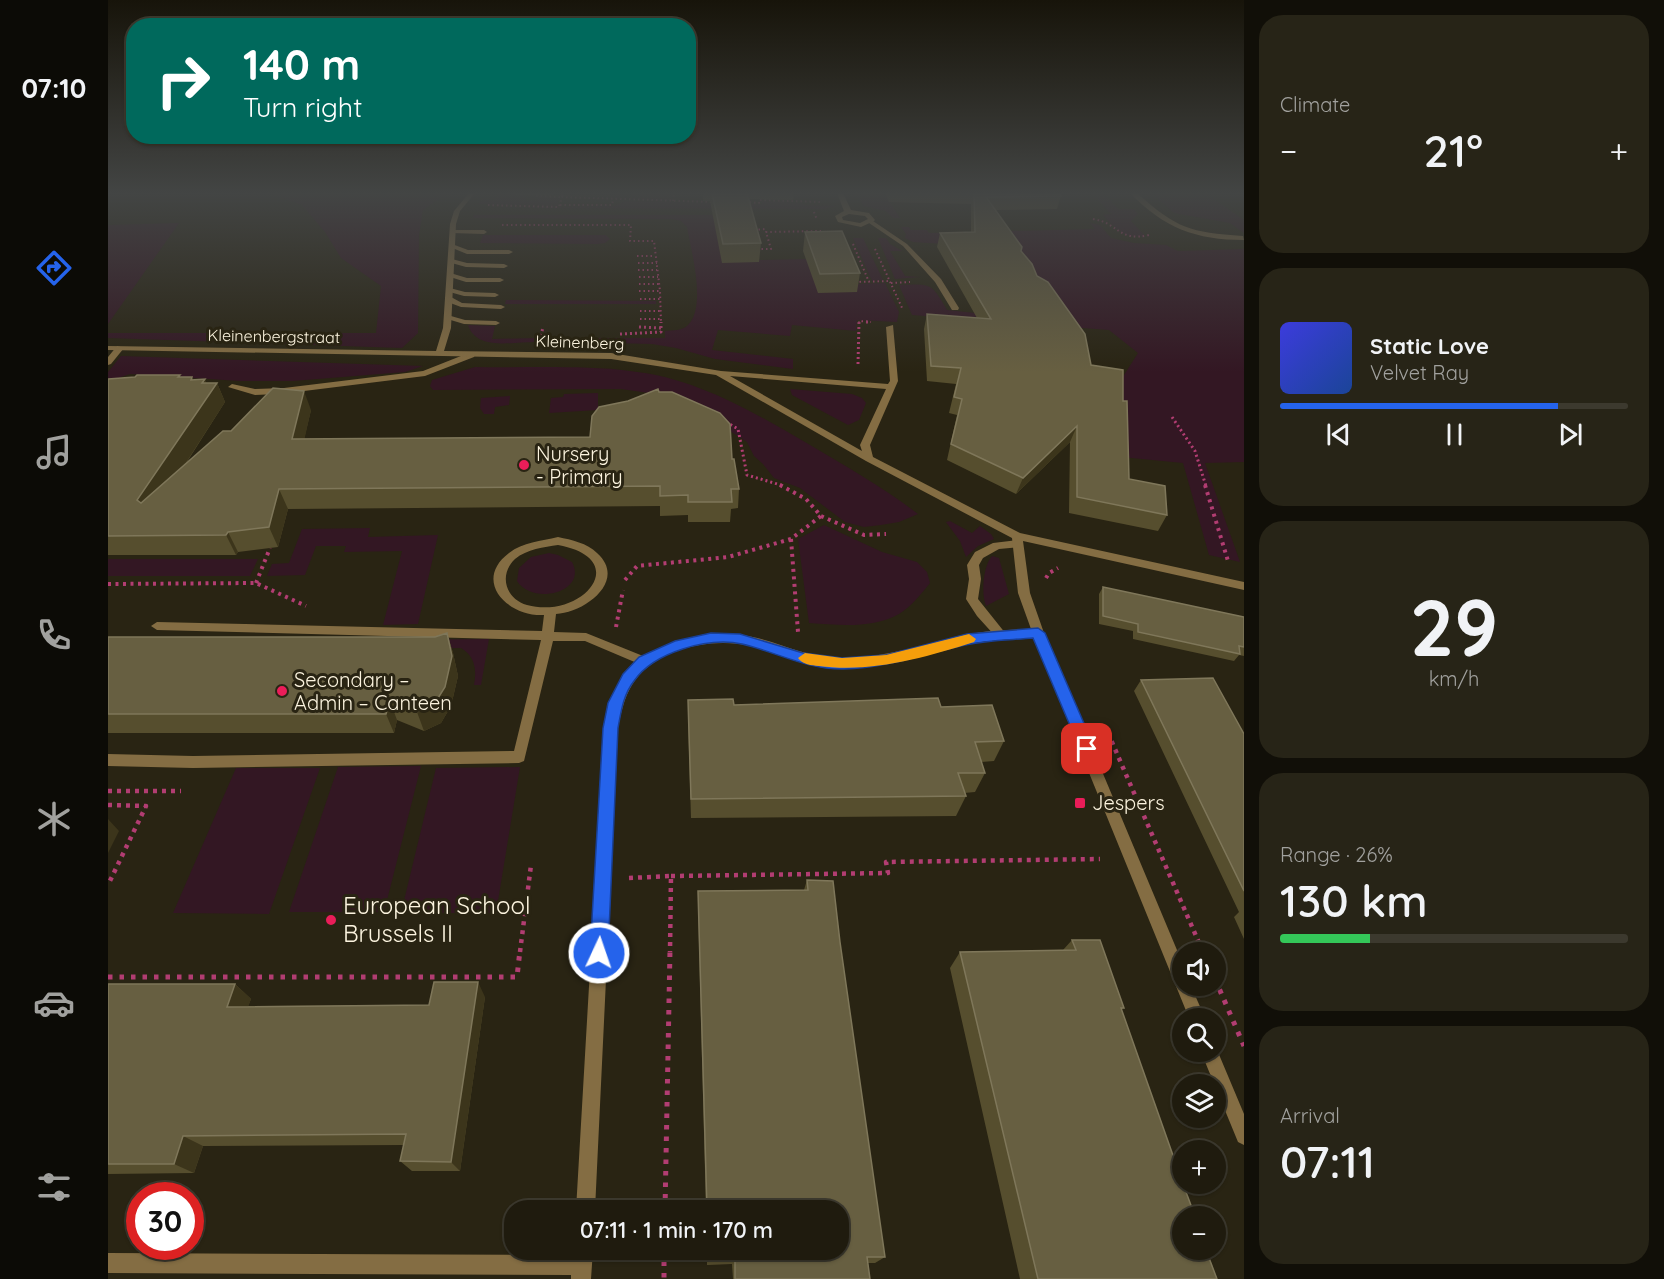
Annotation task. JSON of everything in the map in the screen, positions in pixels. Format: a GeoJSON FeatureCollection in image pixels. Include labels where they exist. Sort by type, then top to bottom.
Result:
{"type":"FeatureCollection","features":[{"type":"Feature","properties":{"kind":"street"},"geometry":{"type":"LineString","coordinates":[[439,353],[447,328],[451,253]]}},
{"type":"Feature","properties":{"kind":"street"},"geometry":{"type":"LineString","coordinates":[[450,267],[470,253]]}},
{"type":"Feature","properties":{"kind":"street"},"geometry":{"type":"LineString","coordinates":[[472,253],[502,273]]}},
{"type":"Feature","properties":{"kind":"street"},"geometry":{"type":"LineString","coordinates":[[912,253],[938,281],[955,308]]}},
{"type":"Feature","properties":{"kind":"street"},"geometry":{"type":"LineString","coordinates":[[450,267],[466,265],[502,273]]}},
{"type":"Feature","properties":{"kind":"street"},"geometry":{"type":"LineString","coordinates":[[450,267],[464,294],[502,273]]}},
{"type":"Feature","properties":{"kind":"street"},"geometry":{"type":"LineString","coordinates":[[450,267],[466,280],[502,273]]}},
{"type":"Feature","properties":{"kind":"street"},"geometry":{"type":"LineString","coordinates":[[461,305],[499,314],[464,322],[448,307],[461,305]]}},
{"type":"Feature","properties":{"kind":"street"},"geometry":{"type":"LineString","coordinates":[[869,459],[866,446],[894,381],[890,327]]}},
{"type":"Feature","properties":{"kind":"street","name":"Kleinenbergstraat"},"geometry":{"type":"LineString","coordinates":[[108,348],[439,353]]}},
{"type":"Feature","properties":{"kind":"street"},"geometry":{"type":"LineString","coordinates":[[108,362],[120,348]]}},
{"type":"Feature","properties":{"kind":"street","name":"Kleinenberg"},"geometry":{"type":"LineString","coordinates":[[439,353],[611,356],[718,373],[890,387]]}},
{"type":"Feature","properties":{"kind":"street"},"geometry":{"type":"LineString","coordinates":[[232,387],[255,392],[285,391],[425,373],[471,355]]}},
{"type":"Feature","properties":{"kind":"street","name":"Kleinenberg"},"geometry":{"type":"LineString","coordinates":[[718,373],[1018,540]]}},
{"type":"Feature","properties":{"kind":"street"},"geometry":{"type":"LineString","coordinates":[[271,407],[285,391]]}},
{"type":"Feature","properties":{"kind":"street"},"geometry":{"type":"LineString","coordinates":[[1018,540],[1024,592],[1038,633],[1172,957]]}},
{"type":"Feature","properties":{"kind":"street"},"geometry":{"type":"LineString","coordinates":[[1000,634],[972,599],[975,579],[973,565],[979,555],[997,546],[1018,540],[1244,585]]}},
{"type":"Feature","properties":{"kind":"street"},"geometry":{"type":"LineString","coordinates":[[542,542],[573,543],[587,549],[596,557],[601,568],[601,580],[595,592],[583,602],[567,609],[550,612],[532,611],[517,606],[505,598],[498,587],[498,575],[503,563],[526,546],[542,542]]}},
{"type":"Feature","properties":{"kind":"street"},"geometry":{"type":"LineString","coordinates":[[108,760],[194,762],[519,757],[548,635],[550,612]]}},
{"type":"Feature","properties":{"kind":"street"},"geometry":{"type":"LineString","coordinates":[[157,626],[585,637],[644,661]]}},
{"type":"Feature","properties":{"kind":"street"},"geometry":{"type":"LineString","coordinates":[[586,1200],[611,728],[615,703],[628,677],[644,661],[675,646],[711,638],[740,639],[803,658],[842,664],[886,660],[967,639],[1000,634],[1038,633]]}},
{"type":"Feature","properties":{"kind":"street"},"geometry":{"type":"LineString","coordinates":[[1214,1062],[1244,1136]]}},
{"type":"Feature","properties":{"kind":"street"},"geometry":{"type":"LineString","coordinates":[[108,1263],[582,1264]]}},
{"type":"Feature","properties":{"kind":"path"},"geometry":{"type":"LineString","coordinates":[[620,334],[661,332],[661,299],[655,253]]}},
{"type":"Feature","properties":{"kind":"path"},"geometry":{"type":"LineString","coordinates":[[857,253],[869,282]]}},
{"type":"Feature","properties":{"kind":"path"},"geometry":{"type":"LineString","coordinates":[[876,253],[906,315]]}},
{"type":"Feature","properties":{"kind":"path"},"geometry":{"type":"LineString","coordinates":[[637,256],[655,256]]}},
{"type":"Feature","properties":{"kind":"path"},"geometry":{"type":"LineString","coordinates":[[852,260],[860,259]]}},
{"type":"Feature","properties":{"kind":"path"},"geometry":{"type":"LineString","coordinates":[[638,263],[657,263]]}},
{"type":"Feature","properties":{"kind":"path"},"geometry":{"type":"LineString","coordinates":[[638,270],[657,270]]}},
{"type":"Feature","properties":{"kind":"path"},"geometry":{"type":"LineString","coordinates":[[639,277],[658,277]]}},
{"type":"Feature","properties":{"kind":"path"},"geometry":{"type":"LineString","coordinates":[[853,282],[891,281]]}},
{"type":"Feature","properties":{"kind":"path"},"geometry":{"type":"LineString","coordinates":[[639,284],[659,284]]}},
{"type":"Feature","properties":{"kind":"path"},"geometry":{"type":"LineString","coordinates":[[639,291],[660,291]]}},
{"type":"Feature","properties":{"kind":"path"},"geometry":{"type":"LineString","coordinates":[[640,299],[661,299]]}},
{"type":"Feature","properties":{"kind":"path"},"geometry":{"type":"LineString","coordinates":[[640,311],[661,311]]}},
{"type":"Feature","properties":{"kind":"path"},"geometry":{"type":"LineString","coordinates":[[640,319],[661,319]]}},
{"type":"Feature","properties":{"kind":"path"},"geometry":{"type":"LineString","coordinates":[[858,385],[859,321],[877,322]]}},
{"type":"Feature","properties":{"kind":"path"},"geometry":{"type":"LineString","coordinates":[[639,327],[661,328]]}},
{"type":"Feature","properties":{"kind":"path"},"geometry":{"type":"LineString","coordinates":[[717,417],[738,429],[747,475],[779,483],[810,500],[821,516],[864,535],[886,534]]}},
{"type":"Feature","properties":{"kind":"path"},"geometry":{"type":"LineString","coordinates":[[1172,417],[1195,451],[1228,564]]}},
{"type":"Feature","properties":{"kind":"path"},"geometry":{"type":"LineString","coordinates":[[612,648],[626,577],[637,566],[728,556],[791,539],[821,516]]}},
{"type":"Feature","properties":{"kind":"path"},"geometry":{"type":"LineString","coordinates":[[791,539],[798,633]]}},
{"type":"Feature","properties":{"kind":"path"},"geometry":{"type":"LineString","coordinates":[[256,583],[270,548]]}},
{"type":"Feature","properties":{"kind":"path"},"geometry":{"type":"LineString","coordinates":[[1044,584],[1049,573],[1068,566]]}},
{"type":"Feature","properties":{"kind":"path"},"geometry":{"type":"LineString","coordinates":[[108,584],[256,583],[309,608]]}},
{"type":"Feature","properties":{"kind":"path"},"geometry":{"type":"LineString","coordinates":[[1107,730],[1199,942]]}},
{"type":"Feature","properties":{"kind":"path"},"geometry":{"type":"LineString","coordinates":[[108,791],[181,791]]}},
{"type":"Feature","properties":{"kind":"path"},"geometry":{"type":"LineString","coordinates":[[108,805],[146,806],[108,885]]}},
{"type":"Feature","properties":{"kind":"path"},"geometry":{"type":"LineString","coordinates":[[625,878],[888,873],[886,862],[1100,859]]}},
{"type":"Feature","properties":{"kind":"path"},"geometry":{"type":"LineString","coordinates":[[108,977],[517,977],[531,865]]}},
{"type":"Feature","properties":{"kind":"path"},"geometry":{"type":"LineString","coordinates":[[665,1200],[671,876]]}},
{"type":"Feature","properties":{"kind":"path"},"geometry":{"type":"LineString","coordinates":[[1222,996],[1244,1046]]}},
{"type":"Feature","properties":{"kind":"path"},"geometry":{"type":"LineString","coordinates":[[664,1260],[664,1279]]}},
{"type":"Feature","properties":{"kind":"shaded area"},"geometry":{"type":"Polygon","coordinates":[[[108,253],[158,253],[108,324],[108,253]]]}},
{"type":"Feature","properties":{"kind":"shaded area"},"geometry":{"type":"Polygon","coordinates":[[[338,253],[419,253],[418,333],[402,348],[108,338],[108,333],[376,333],[381,286],[341,258],[338,253]]]}},
{"type":"Feature","properties":{"kind":"shaded area"},"geometry":{"type":"Polygon","coordinates":[[[692,253],[756,253],[759,260],[806,259],[854,284],[885,283],[899,312],[897,322],[857,320],[856,331],[792,325],[790,336],[718,330],[712,350],[793,359],[793,369],[715,359],[652,344],[567,342],[567,338],[665,338],[665,331],[686,327],[694,316],[696,305],[692,253]]]}},
{"type":"Feature","properties":{"kind":"shaded area"},"geometry":{"type":"Polygon","coordinates":[[[859,253],[870,253],[883,280],[872,281],[859,253]]]}},
{"type":"Feature","properties":{"kind":"shaded area"},"geometry":{"type":"Polygon","coordinates":[[[884,253],[891,253],[905,276],[920,277],[895,279],[884,253]]]}},
{"type":"Feature","properties":{"kind":"shaded area"},"geometry":{"type":"Polygon","coordinates":[[[962,253],[1244,253],[1244,462],[1205,463],[1240,562],[1209,555],[1183,463],[1121,457],[1119,383],[1138,353],[1109,330],[912,315],[899,285],[924,285],[937,294],[947,310],[975,313],[962,253]]]}},
{"type":"Feature","properties":{"kind":"shaded area"},"geometry":{"type":"Polygon","coordinates":[[[506,300],[656,301],[656,304],[505,304],[506,300]]]}},
{"type":"Feature","properties":{"kind":"shaded area"},"geometry":{"type":"Polygon","coordinates":[[[468,325],[495,326],[492,339],[535,338],[534,342],[487,342],[472,333],[468,325]]]}},
{"type":"Feature","properties":{"kind":"shaded area"},"geometry":{"type":"Polygon","coordinates":[[[121,356],[423,366],[405,372],[293,381],[240,381],[130,374],[121,377],[108,389],[108,372],[121,356]]]}},
{"type":"Feature","properties":{"kind":"shaded area"},"geometry":{"type":"Polygon","coordinates":[[[475,367],[612,369],[678,381],[746,409],[865,478],[918,514],[899,522],[864,527],[845,522],[800,488],[774,478],[754,456],[747,442],[685,402],[663,395],[621,389],[433,390],[430,386],[432,380],[475,367]]]}},
{"type":"Feature","properties":{"kind":"shaded area"},"geometry":{"type":"Polygon","coordinates":[[[790,389],[852,394],[862,398],[866,403],[859,420],[848,425],[792,395],[790,389]]]}},
{"type":"Feature","properties":{"kind":"shaded area"},"geometry":{"type":"Polygon","coordinates":[[[598,393],[598,410],[549,413],[551,398],[563,397],[564,394],[598,393]]]}},
{"type":"Feature","properties":{"kind":"shaded area"},"geometry":{"type":"Polygon","coordinates":[[[510,396],[509,405],[495,407],[494,414],[484,414],[480,408],[481,398],[510,396]]]}},
{"type":"Feature","properties":{"kind":"shaded area"},"geometry":{"type":"Polygon","coordinates":[[[950,521],[972,533],[980,526],[994,539],[978,546],[966,557],[960,541],[946,522],[950,521]]]}},
{"type":"Feature","properties":{"kind":"shaded area"},"geometry":{"type":"Polygon","coordinates":[[[824,525],[882,552],[917,562],[927,572],[930,583],[908,608],[889,619],[855,625],[809,623],[798,539],[824,525]]]}},
{"type":"Feature","properties":{"kind":"shaded area"},"geometry":{"type":"Polygon","coordinates":[[[370,528],[368,537],[438,535],[418,624],[383,625],[402,551],[344,552],[346,546],[316,546],[305,575],[267,576],[272,564],[289,563],[302,529],[370,528]]]}},
{"type":"Feature","properties":{"kind":"shaded area"},"geometry":{"type":"Polygon","coordinates":[[[549,553],[572,562],[575,572],[572,581],[566,588],[546,594],[525,589],[517,581],[519,568],[531,557],[549,553]]]}},
{"type":"Feature","properties":{"kind":"shaded area"},"geometry":{"type":"Polygon","coordinates":[[[992,556],[999,558],[1009,594],[986,606],[984,580],[992,556]]]}},
{"type":"Feature","properties":{"kind":"shaded area"},"geometry":{"type":"Polygon","coordinates":[[[108,559],[258,559],[250,576],[108,576],[108,559]]]}},
{"type":"Feature","properties":{"kind":"shaded area"},"geometry":{"type":"Polygon","coordinates":[[[489,639],[481,685],[474,685],[474,664],[466,651],[461,648],[363,650],[366,640],[489,639]]]}},
{"type":"Feature","properties":{"kind":"shaded area"},"geometry":{"type":"Polygon","coordinates":[[[421,766],[384,912],[289,912],[338,767],[421,766]]]}},
{"type":"Feature","properties":{"kind":"shaded area"},"geometry":{"type":"Polygon","coordinates":[[[520,767],[496,913],[401,913],[436,768],[520,767]]]}},
{"type":"Feature","properties":{"kind":"shaded area"},"geometry":{"type":"Polygon","coordinates":[[[236,768],[320,768],[269,914],[173,913],[236,768]]]}},
{"type":"Feature","properties":{"kind":"building"},"geometry":{"type":"Polygon","coordinates":[[[812,253],[851,253],[860,273],[820,274],[812,253]]]}},
{"type":"Feature","properties":{"kind":"building"},"geometry":{"type":"Polygon","coordinates":[[[952,253],[1022,253],[1032,264],[1037,276],[1048,282],[1085,334],[1091,365],[1123,370],[1123,401],[1127,401],[1129,479],[1165,486],[1167,515],[1077,497],[1077,426],[1023,478],[951,444],[962,399],[954,397],[961,368],[931,366],[927,314],[991,319],[952,253]]]}},
{"type":"Feature","properties":{"kind":"building"},"geometry":{"type":"Polygon","coordinates":[[[137,375],[180,375],[178,377],[192,377],[191,380],[205,379],[202,383],[217,383],[137,500],[141,503],[223,431],[231,431],[273,388],[304,391],[292,439],[590,437],[592,416],[599,407],[628,401],[658,389],[659,392],[672,392],[720,413],[730,424],[732,459],[734,459],[739,489],[731,489],[732,502],[688,502],[688,495],[660,496],[660,486],[279,489],[269,527],[228,532],[226,535],[108,536],[108,379],[137,375]]]}},
{"type":"Feature","properties":{"kind":"building"},"geometry":{"type":"Polygon","coordinates":[[[1103,587],[1244,617],[1244,647],[1239,646],[1240,654],[1138,632],[1138,624],[1103,616],[1103,587]]]}},
{"type":"Feature","properties":{"kind":"building","name":"Secondary – Admin – Canteen"},"geometry":{"type":"Polygon","coordinates":[[[447,633],[452,656],[445,687],[435,703],[417,712],[390,701],[386,714],[108,714],[108,637],[435,637],[447,633]]]}},
{"type":"Feature","properties":{"kind":"building"},"geometry":{"type":"Polygon","coordinates":[[[1213,678],[1244,734],[1244,891],[1141,680],[1213,678]]]}},
{"type":"Feature","properties":{"kind":"building"},"geometry":{"type":"Polygon","coordinates":[[[938,698],[941,707],[992,705],[1004,741],[975,742],[985,773],[958,773],[966,796],[691,799],[688,700],[733,699],[734,705],[938,698]]]}},
{"type":"Feature","properties":{"kind":"building"},"geometry":{"type":"Polygon","coordinates":[[[807,880],[833,881],[885,1257],[867,1257],[870,1279],[735,1279],[735,1260],[849,1260],[849,1200],[707,1200],[698,891],[808,890],[807,880]]]}},
{"type":"Feature","properties":{"kind":"building"},"geometry":{"type":"Polygon","coordinates":[[[1072,940],[1100,940],[1124,1008],[1121,1008],[1172,1153],[1172,1194],[1187,1194],[1191,1206],[1172,1206],[1172,1260],[1210,1260],[1217,1279],[1038,1279],[960,952],[1076,950],[1072,940]]]}},
{"type":"Feature","properties":{"kind":"building"},"geometry":{"type":"Polygon","coordinates":[[[434,982],[478,982],[451,1162],[400,1161],[406,1134],[183,1136],[174,1164],[108,1164],[108,984],[235,984],[227,1007],[429,1005],[434,982]]]}},
{"type":"Feature","properties":{"kind":"slow traffic"},"geometry":{"type":"LineString","coordinates":[[805,658],[842,664],[886,660],[969,639]]}},
{"type":"Feature","properties":{"kind":"place","name":"Nursery - Primary"},"geometry":{"type":"Point","coordinates":[524,465]}},
{"type":"Feature","properties":{"kind":"place","name":"Secondary – Admin – Canteen"},"geometry":{"type":"Point","coordinates":[282,691]}},
{"type":"Feature","properties":{"kind":"place","name":"Jespers"},"geometry":{"type":"Point","coordinates":[1080,803]}},
{"type":"Feature","properties":{"kind":"place","name":"European School Brussels II"},"geometry":{"type":"Point","coordinates":[331,920]}},
{"type":"Feature","properties":{"kind":"route"},"geometry":{"type":"LineString","coordinates":[[599,953],[611,728],[615,703],[628,677],[644,661],[675,646],[711,638],[740,639],[803,658],[842,664],[886,660],[967,639],[1000,634],[1038,633],[1087,749]]}}]}
